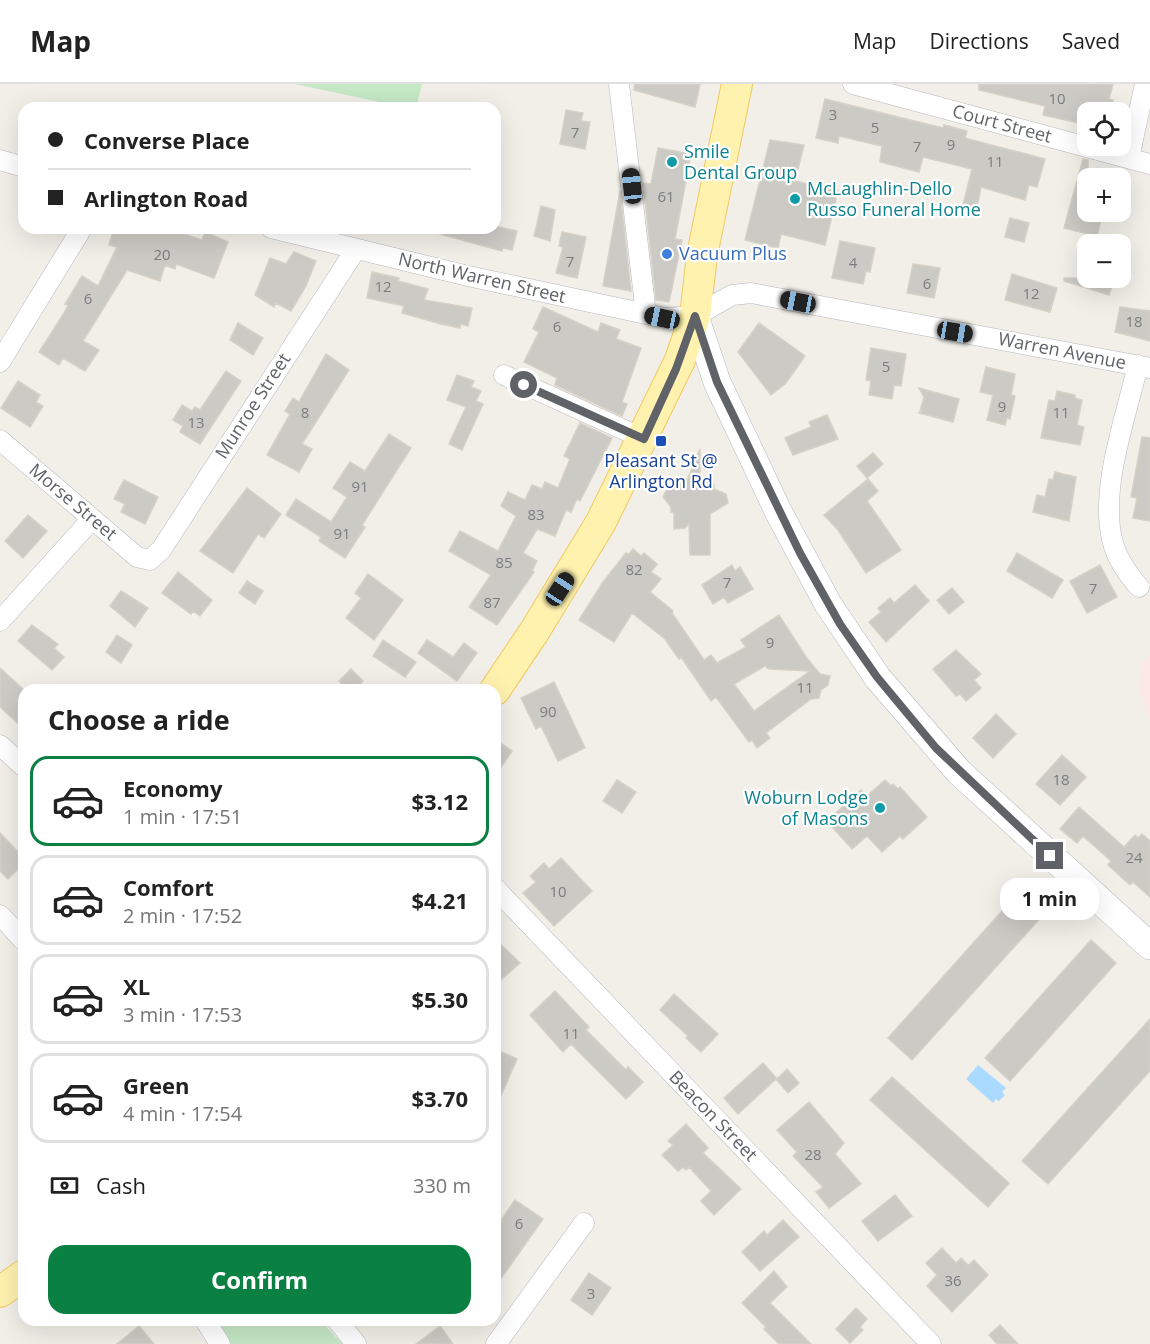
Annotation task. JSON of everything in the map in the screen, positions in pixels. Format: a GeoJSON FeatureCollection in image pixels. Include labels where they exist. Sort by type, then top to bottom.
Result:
{"type":"FeatureCollection","features":[{"type":"Feature","properties":{"kind":"main road"},"geometry":{"type":"LineString","coordinates":[[499,684],[573,570],[644,439],[676,369],[695,316],[702,255],[737,84]]}},
{"type":"Feature","properties":{"kind":"main road"},"geometry":{"type":"LineString","coordinates":[[0,1292],[18,1279]]}},
{"type":"Feature","properties":{"kind":"street"},"geometry":{"type":"LineString","coordinates":[[619,84],[646,314]]}},
{"type":"Feature","properties":{"kind":"street","name":"Court Street"},"geometry":{"type":"LineString","coordinates":[[853,84],[1150,164]]}},
{"type":"Feature","properties":{"kind":"street"},"geometry":{"type":"LineString","coordinates":[[1129,158],[1145,84]]}},
{"type":"Feature","properties":{"kind":"street"},"geometry":{"type":"LineString","coordinates":[[0,160],[18,165]]}},
{"type":"Feature","properties":{"kind":"street"},"geometry":{"type":"LineString","coordinates":[[0,362],[78,234]]}},
{"type":"Feature","properties":{"kind":"street","name":"North Warren Street"},"geometry":{"type":"LineString","coordinates":[[295,234],[670,319],[695,316]]}},
{"type":"Feature","properties":{"kind":"street","name":"Munroe Street"},"geometry":{"type":"LineString","coordinates":[[147,561],[154,558],[160,550],[356,249]]}},
{"type":"Feature","properties":{"kind":"street","name":"Warren Avenue"},"geometry":{"type":"LineString","coordinates":[[695,316],[732,295],[751,293],[1144,367]]}},
{"type":"Feature","properties":{"kind":"street"},"geometry":{"type":"LineString","coordinates":[[695,316],[717,382],[784,523],[828,604],[877,677],[959,772],[1150,946]]}},
{"type":"Feature","properties":{"kind":"street"},"geometry":{"type":"LineString","coordinates":[[1139,587],[1117,554],[1112,538],[1109,509],[1111,483],[1144,367]]}},
{"type":"Feature","properties":{"kind":"street"},"geometry":{"type":"LineString","coordinates":[[504,375],[644,439]]}},
{"type":"Feature","properties":{"kind":"street","name":"Morse Street"},"geometry":{"type":"LineString","coordinates":[[0,440],[137,557],[147,561]]}},
{"type":"Feature","properties":{"kind":"street"},"geometry":{"type":"LineString","coordinates":[[0,621],[92,519]]}},
{"type":"Feature","properties":{"kind":"street"},"geometry":{"type":"LineString","coordinates":[[0,746],[18,761]]}},
{"type":"Feature","properties":{"kind":"street","name":"Beacon Street"},"geometry":{"type":"LineString","coordinates":[[501,894],[931,1344]]}},
{"type":"Feature","properties":{"kind":"street"},"geometry":{"type":"LineString","coordinates":[[0,915],[18,934]]}},
{"type":"Feature","properties":{"kind":"street"},"geometry":{"type":"LineString","coordinates":[[496,1344],[584,1223]]}},
{"type":"Feature","properties":{"kind":"street"},"geometry":{"type":"LineString","coordinates":[[209,1326],[220,1344]]}},
{"type":"Feature","properties":{"kind":"street"},"geometry":{"type":"LineString","coordinates":[[342,1326],[356,1344]]}},
{"type":"Feature","properties":{"kind":"shaded area"},"geometry":{"type":"Polygon","coordinates":[[[1150,654],[1150,718],[1138,688],[1144,661],[1150,654]]]}},
{"type":"Feature","properties":{"kind":"green space"},"geometry":{"type":"Polygon","coordinates":[[[295,84],[422,84],[418,102],[380,102],[295,84]]]}},
{"type":"Feature","properties":{"kind":"green space"},"geometry":{"type":"Polygon","coordinates":[[[220,1326],[326,1326],[342,1344],[231,1344],[220,1326]]]}},
{"type":"Feature","properties":{"kind":"water"},"geometry":{"type":"Polygon","coordinates":[[[978,1065],[1006,1088],[1002,1092],[1005,1095],[999,1101],[996,1099],[993,1103],[966,1079],[978,1065]]]}},
{"type":"Feature","properties":{"kind":"building"},"geometry":{"type":"Polygon","coordinates":[[[635,84],[700,84],[695,107],[634,90],[635,84]]]}},
{"type":"Feature","properties":{"kind":"building"},"geometry":{"type":"Polygon","coordinates":[[[979,84],[1113,84],[1109,99],[1113,100],[1112,102],[1077,102],[1077,123],[1043,115],[1045,106],[979,90],[979,84]]]}},
{"type":"Feature","properties":{"kind":"building"},"geometry":{"type":"Polygon","coordinates":[[[825,99],[943,128],[944,125],[967,131],[965,138],[1045,159],[1037,187],[1029,185],[1025,200],[981,187],[976,212],[962,209],[972,169],[923,157],[919,172],[880,162],[882,146],[839,136],[838,143],[816,138],[825,99]]]}},
{"type":"Feature","properties":{"kind":"building"},"geometry":{"type":"Polygon","coordinates":[[[566,110],[583,113],[581,121],[590,122],[585,149],[560,144],[566,110]]]}},
{"type":"Feature","properties":{"kind":"building","name":"McLaughlin-Dello Russo Funeral Home"},"geometry":{"type":"Polygon","coordinates":[[[770,140],[804,145],[795,181],[838,191],[825,245],[781,234],[778,248],[745,240],[770,140]]]}},
{"type":"Feature","properties":{"kind":"building"},"geometry":{"type":"Polygon","coordinates":[[[658,148],[691,154],[675,239],[682,240],[669,302],[656,300],[643,183],[651,184],[658,148]]]}},
{"type":"Feature","properties":{"kind":"building"},"geometry":{"type":"Polygon","coordinates":[[[1083,159],[1088,160],[1088,168],[1081,168],[1083,159]]]}},
{"type":"Feature","properties":{"kind":"building"},"geometry":{"type":"Polygon","coordinates":[[[1077,181],[1077,222],[1100,222],[1098,234],[1064,228],[1077,181]]]}},
{"type":"Feature","properties":{"kind":"building"},"geometry":{"type":"Polygon","coordinates":[[[620,191],[631,291],[603,286],[620,191]]]}},
{"type":"Feature","properties":{"kind":"building"},"geometry":{"type":"Polygon","coordinates":[[[541,206],[555,210],[550,241],[534,236],[541,206]]]}},
{"type":"Feature","properties":{"kind":"building"},"geometry":{"type":"Polygon","coordinates":[[[1010,218],[1029,223],[1024,242],[1005,237],[1010,218]]]}},
{"type":"Feature","properties":{"kind":"building"},"geometry":{"type":"Polygon","coordinates":[[[501,227],[517,231],[512,250],[503,248],[502,251],[440,234],[501,234],[501,227]]]}},
{"type":"Feature","properties":{"kind":"building"},"geometry":{"type":"Polygon","coordinates":[[[562,232],[586,237],[577,278],[556,273],[563,247],[559,246],[562,232]]]}},
{"type":"Feature","properties":{"kind":"building"},"geometry":{"type":"Polygon","coordinates":[[[112,234],[184,234],[202,240],[204,234],[210,234],[228,242],[214,278],[176,264],[175,269],[165,265],[160,281],[127,270],[83,341],[99,350],[85,371],[63,358],[59,365],[39,352],[64,313],[68,305],[65,304],[82,276],[98,286],[117,247],[109,245],[112,234]]]}},
{"type":"Feature","properties":{"kind":"building"},"geometry":{"type":"Polygon","coordinates":[[[840,241],[875,248],[870,272],[866,271],[863,284],[832,278],[840,241]]]}},
{"type":"Feature","properties":{"kind":"building"},"geometry":{"type":"Polygon","coordinates":[[[294,252],[316,261],[306,286],[291,311],[276,303],[274,307],[255,295],[270,258],[286,264],[294,252]]]}},
{"type":"Feature","properties":{"kind":"building"},"geometry":{"type":"Polygon","coordinates":[[[913,264],[940,268],[934,298],[907,293],[913,264]]]}},
{"type":"Feature","properties":{"kind":"building"},"geometry":{"type":"Polygon","coordinates":[[[372,272],[399,278],[398,281],[428,289],[424,300],[472,308],[468,326],[461,324],[460,328],[441,324],[402,313],[404,306],[367,298],[372,272]]]}},
{"type":"Feature","properties":{"kind":"building"},"geometry":{"type":"Polygon","coordinates":[[[1012,274],[1057,288],[1050,312],[1005,300],[1012,274]]]}},
{"type":"Feature","properties":{"kind":"building"},"geometry":{"type":"Polygon","coordinates":[[[1064,278],[1077,278],[1077,285],[1064,281],[1064,278]]]}},
{"type":"Feature","properties":{"kind":"building"},"geometry":{"type":"Polygon","coordinates":[[[1086,288],[1111,288],[1109,295],[1086,288]]]}},
{"type":"Feature","properties":{"kind":"building"},"geometry":{"type":"Polygon","coordinates":[[[543,307],[598,332],[601,323],[620,330],[616,339],[641,348],[622,402],[627,404],[622,416],[555,385],[557,378],[524,362],[539,332],[533,329],[543,307]]]}},
{"type":"Feature","properties":{"kind":"building"},"geometry":{"type":"Polygon","coordinates":[[[1120,307],[1150,311],[1150,341],[1115,332],[1120,307]]]}},
{"type":"Feature","properties":{"kind":"building"},"geometry":{"type":"Polygon","coordinates":[[[238,323],[263,338],[253,355],[230,340],[238,323]]]}},
{"type":"Feature","properties":{"kind":"building"},"geometry":{"type":"Polygon","coordinates":[[[759,323],[805,356],[786,383],[771,395],[738,352],[759,323]]]}},
{"type":"Feature","properties":{"kind":"building"},"geometry":{"type":"Polygon","coordinates":[[[871,348],[906,354],[901,386],[894,385],[892,399],[869,395],[871,381],[866,380],[871,348]]]}},
{"type":"Feature","properties":{"kind":"building"},"geometry":{"type":"Polygon","coordinates":[[[326,354],[349,370],[302,444],[312,449],[299,472],[267,455],[290,414],[285,411],[293,398],[299,402],[326,354]]]}},
{"type":"Feature","properties":{"kind":"building"},"geometry":{"type":"Polygon","coordinates":[[[986,367],[1015,374],[1011,395],[1015,396],[1010,419],[1007,418],[1005,425],[987,420],[993,395],[980,392],[986,367]]]}},
{"type":"Feature","properties":{"kind":"building"},"geometry":{"type":"Polygon","coordinates":[[[226,371],[241,381],[200,444],[180,432],[183,426],[173,420],[182,405],[192,411],[195,407],[200,410],[226,371]]]}},
{"type":"Feature","properties":{"kind":"building"},"geometry":{"type":"Polygon","coordinates":[[[457,375],[474,381],[471,387],[481,391],[476,401],[483,404],[462,450],[449,444],[466,407],[447,400],[457,375]]]}},
{"type":"Feature","properties":{"kind":"building"},"geometry":{"type":"Polygon","coordinates":[[[18,381],[40,395],[36,402],[43,406],[30,427],[1,408],[18,381]]]}},
{"type":"Feature","properties":{"kind":"building"},"geometry":{"type":"Polygon","coordinates":[[[919,388],[959,399],[953,422],[919,413],[923,410],[920,411],[924,397],[919,388]]]}},
{"type":"Feature","properties":{"kind":"building"},"geometry":{"type":"Polygon","coordinates":[[[1057,391],[1075,395],[1075,398],[1082,400],[1077,425],[1084,427],[1080,445],[1041,438],[1049,400],[1055,401],[1057,391]]]}},
{"type":"Feature","properties":{"kind":"building"},"geometry":{"type":"Polygon","coordinates":[[[827,415],[838,439],[793,455],[785,438],[811,427],[809,422],[827,415]]]}},
{"type":"Feature","properties":{"kind":"building"},"geometry":{"type":"Polygon","coordinates":[[[580,423],[612,438],[580,501],[577,499],[571,512],[566,510],[555,536],[537,529],[523,553],[537,561],[532,571],[534,572],[497,625],[469,607],[491,575],[449,551],[460,531],[498,551],[516,516],[501,506],[508,492],[525,500],[532,485],[542,489],[545,482],[558,488],[570,459],[564,456],[580,423]]]}},
{"type":"Feature","properties":{"kind":"building"},"geometry":{"type":"Polygon","coordinates":[[[389,434],[411,448],[362,525],[365,527],[345,558],[319,541],[321,537],[286,515],[296,499],[331,522],[347,497],[333,488],[350,462],[365,471],[389,434]]]}},
{"type":"Feature","properties":{"kind":"building"},"geometry":{"type":"Polygon","coordinates":[[[1142,437],[1150,438],[1150,521],[1133,518],[1137,498],[1131,497],[1142,437]]]}},
{"type":"Feature","properties":{"kind":"building"},"geometry":{"type":"Polygon","coordinates":[[[700,449],[700,484],[714,484],[714,489],[726,494],[728,503],[710,514],[710,555],[690,555],[689,523],[685,528],[674,529],[674,512],[671,512],[671,507],[663,497],[666,491],[672,488],[673,483],[686,483],[700,449]]]}},
{"type":"Feature","properties":{"kind":"building"},"geometry":{"type":"Polygon","coordinates":[[[873,453],[883,464],[867,478],[857,466],[873,453]]]}},
{"type":"Feature","properties":{"kind":"building"},"geometry":{"type":"Polygon","coordinates":[[[1055,472],[1076,477],[1069,521],[1033,512],[1037,495],[1045,497],[1049,479],[1053,480],[1055,472]]]}},
{"type":"Feature","properties":{"kind":"building"},"geometry":{"type":"Polygon","coordinates":[[[868,479],[878,491],[867,501],[901,550],[866,573],[838,530],[824,515],[868,479]]]}},
{"type":"Feature","properties":{"kind":"building"},"geometry":{"type":"Polygon","coordinates":[[[124,480],[158,497],[145,524],[121,512],[125,504],[114,499],[124,480]]]}},
{"type":"Feature","properties":{"kind":"building"},"geometry":{"type":"Polygon","coordinates":[[[247,488],[281,514],[264,538],[258,534],[233,573],[200,551],[247,488]]]}},
{"type":"Feature","properties":{"kind":"building"},"geometry":{"type":"Polygon","coordinates":[[[28,515],[47,531],[23,558],[5,541],[28,515]]]}},
{"type":"Feature","properties":{"kind":"building"},"geometry":{"type":"Polygon","coordinates":[[[633,549],[641,556],[644,553],[657,564],[651,572],[661,579],[650,592],[673,611],[672,613],[704,660],[711,655],[717,663],[746,647],[741,640],[779,615],[820,674],[830,676],[828,685],[821,690],[819,698],[811,699],[766,733],[770,738],[757,748],[752,740],[749,742],[716,697],[711,701],[681,657],[679,659],[665,639],[632,613],[614,642],[579,620],[603,582],[626,553],[629,554],[633,549]],[[765,666],[734,684],[754,711],[810,671],[769,669],[765,666]]]}},
{"type":"Feature","properties":{"kind":"building"},"geometry":{"type":"Polygon","coordinates":[[[1017,553],[1063,580],[1052,598],[1007,571],[1017,553]]]}},
{"type":"Feature","properties":{"kind":"building"},"geometry":{"type":"Polygon","coordinates":[[[732,565],[735,571],[740,567],[753,589],[728,603],[724,597],[713,604],[702,585],[732,565]]]}},
{"type":"Feature","properties":{"kind":"building"},"geometry":{"type":"Polygon","coordinates":[[[1100,565],[1117,597],[1087,613],[1070,581],[1100,565]]]}},
{"type":"Feature","properties":{"kind":"building"},"geometry":{"type":"Polygon","coordinates":[[[178,572],[212,600],[200,616],[193,611],[191,614],[162,593],[178,572]]]}},
{"type":"Feature","properties":{"kind":"building"},"geometry":{"type":"Polygon","coordinates":[[[368,574],[403,600],[374,640],[346,618],[361,598],[355,593],[368,574]]]}},
{"type":"Feature","properties":{"kind":"building"},"geometry":{"type":"Polygon","coordinates":[[[247,581],[263,591],[255,604],[239,593],[247,581]]]}},
{"type":"Feature","properties":{"kind":"building"},"geometry":{"type":"Polygon","coordinates":[[[915,585],[929,601],[886,642],[869,622],[881,612],[878,608],[890,598],[894,603],[915,585]]]}},
{"type":"Feature","properties":{"kind":"building"},"geometry":{"type":"Polygon","coordinates":[[[952,588],[964,602],[949,614],[937,600],[952,588]]]}},
{"type":"Feature","properties":{"kind":"building"},"geometry":{"type":"Polygon","coordinates":[[[121,591],[148,608],[135,627],[110,606],[121,591]]]}},
{"type":"Feature","properties":{"kind":"building"},"geometry":{"type":"Polygon","coordinates":[[[32,625],[58,644],[54,648],[64,657],[52,670],[18,641],[32,625]]]}},
{"type":"Feature","properties":{"kind":"building"},"geometry":{"type":"Polygon","coordinates":[[[117,635],[132,645],[121,663],[106,652],[117,635]]]}},
{"type":"Feature","properties":{"kind":"building"},"geometry":{"type":"Polygon","coordinates":[[[383,640],[416,662],[405,677],[373,656],[383,640]]]}},
{"type":"Feature","properties":{"kind":"building"},"geometry":{"type":"Polygon","coordinates":[[[427,640],[453,657],[464,643],[477,653],[457,681],[418,653],[427,640]]]}},
{"type":"Feature","properties":{"kind":"building"},"geometry":{"type":"Polygon","coordinates":[[[956,650],[981,674],[974,680],[981,688],[966,701],[960,694],[956,696],[933,669],[956,650]]]}},
{"type":"Feature","properties":{"kind":"building"},"geometry":{"type":"Polygon","coordinates":[[[0,668],[18,684],[18,724],[0,707],[0,668]]]}},
{"type":"Feature","properties":{"kind":"building"},"geometry":{"type":"Polygon","coordinates":[[[351,669],[363,681],[360,684],[342,684],[339,681],[351,669]]]}},
{"type":"Feature","properties":{"kind":"building"},"geometry":{"type":"Polygon","coordinates":[[[554,682],[585,748],[558,761],[541,726],[536,729],[521,698],[554,682]]]}},
{"type":"Feature","properties":{"kind":"building"},"geometry":{"type":"Polygon","coordinates":[[[996,714],[1016,734],[993,758],[973,738],[996,714]]]}},
{"type":"Feature","properties":{"kind":"building"},"geometry":{"type":"Polygon","coordinates":[[[501,743],[512,751],[501,767],[501,743]]]}},
{"type":"Feature","properties":{"kind":"building"},"geometry":{"type":"Polygon","coordinates":[[[1062,755],[1086,777],[1060,805],[1036,784],[1062,755]]]}},
{"type":"Feature","properties":{"kind":"building"},"geometry":{"type":"Polygon","coordinates":[[[617,780],[636,792],[622,813],[603,801],[617,780]]]}},
{"type":"Feature","properties":{"kind":"building","name":"Woburn Lodge of Masons"},"geometry":{"type":"Polygon","coordinates":[[[885,780],[891,786],[893,784],[898,789],[900,787],[927,817],[903,839],[900,836],[882,852],[867,836],[852,849],[827,821],[861,790],[867,796],[885,780]]]}},
{"type":"Feature","properties":{"kind":"building"},"geometry":{"type":"Polygon","coordinates":[[[1079,807],[1124,847],[1135,835],[1138,838],[1142,834],[1150,841],[1150,897],[1133,882],[1130,885],[1108,865],[1111,861],[1083,836],[1077,843],[1060,829],[1079,807]]]}},
{"type":"Feature","properties":{"kind":"building"},"geometry":{"type":"Polygon","coordinates":[[[0,833],[18,852],[18,869],[8,879],[0,871],[0,833]]]}},
{"type":"Feature","properties":{"kind":"building"},"geometry":{"type":"Polygon","coordinates":[[[561,858],[592,891],[554,926],[523,893],[536,882],[530,876],[544,863],[549,869],[561,858]]]}},
{"type":"Feature","properties":{"kind":"building"},"geometry":{"type":"Polygon","coordinates":[[[1028,882],[1053,904],[912,1060],[888,1038],[1028,882]]]}},
{"type":"Feature","properties":{"kind":"building"},"geometry":{"type":"Polygon","coordinates":[[[1091,940],[1116,963],[1010,1081],[985,1058],[1091,940]]]}},
{"type":"Feature","properties":{"kind":"building"},"geometry":{"type":"Polygon","coordinates":[[[501,945],[520,963],[501,980],[501,945]]]}},
{"type":"Feature","properties":{"kind":"building"},"geometry":{"type":"Polygon","coordinates":[[[555,991],[589,1027],[586,1030],[626,1070],[628,1067],[643,1082],[626,1099],[571,1044],[563,1052],[530,1015],[555,991]]]}},
{"type":"Feature","properties":{"kind":"building"},"geometry":{"type":"Polygon","coordinates":[[[674,994],[718,1034],[701,1052],[686,1038],[688,1036],[660,1010],[674,994]]]}},
{"type":"Feature","properties":{"kind":"building"},"geometry":{"type":"Polygon","coordinates":[[[1150,1019],[1150,1071],[1048,1184],[1022,1161],[1150,1019]]]}},
{"type":"Feature","properties":{"kind":"building"},"geometry":{"type":"Polygon","coordinates":[[[501,1052],[517,1059],[501,1095],[501,1052]]]}},
{"type":"Feature","properties":{"kind":"building"},"geometry":{"type":"Polygon","coordinates":[[[763,1063],[777,1079],[787,1069],[799,1083],[788,1093],[776,1079],[738,1114],[724,1098],[763,1063]]]}},
{"type":"Feature","properties":{"kind":"building"},"geometry":{"type":"Polygon","coordinates":[[[892,1077],[1009,1183],[988,1207],[870,1100],[892,1077]]]}},
{"type":"Feature","properties":{"kind":"building"},"geometry":{"type":"Polygon","coordinates":[[[809,1102],[844,1143],[835,1154],[861,1184],[829,1208],[816,1192],[823,1187],[793,1156],[797,1152],[777,1130],[809,1102]]]}},
{"type":"Feature","properties":{"kind":"building"},"geometry":{"type":"Polygon","coordinates":[[[686,1124],[708,1148],[703,1153],[741,1189],[714,1215],[701,1201],[711,1191],[689,1167],[686,1170],[683,1167],[678,1171],[662,1155],[673,1145],[668,1141],[686,1124]]]}},
{"type":"Feature","properties":{"kind":"building"},"geometry":{"type":"Polygon","coordinates":[[[895,1195],[912,1216],[878,1241],[862,1221],[895,1195]]]}},
{"type":"Feature","properties":{"kind":"building"},"geometry":{"type":"Polygon","coordinates":[[[515,1200],[543,1219],[501,1278],[501,1220],[515,1200]]]}},
{"type":"Feature","properties":{"kind":"building"},"geometry":{"type":"Polygon","coordinates":[[[783,1220],[799,1237],[760,1271],[742,1252],[764,1231],[767,1235],[783,1220]]]}},
{"type":"Feature","properties":{"kind":"building"},"geometry":{"type":"Polygon","coordinates":[[[942,1248],[956,1263],[961,1258],[968,1265],[974,1260],[988,1275],[952,1312],[927,1286],[937,1275],[926,1263],[942,1248]]]}},
{"type":"Feature","properties":{"kind":"building"},"geometry":{"type":"Polygon","coordinates":[[[774,1271],[787,1287],[770,1303],[811,1344],[779,1344],[742,1303],[774,1271]]]}},
{"type":"Feature","properties":{"kind":"building"},"geometry":{"type":"Polygon","coordinates":[[[589,1273],[611,1288],[592,1315],[571,1300],[589,1273]]]}},
{"type":"Feature","properties":{"kind":"building"},"geometry":{"type":"Polygon","coordinates":[[[856,1308],[867,1319],[860,1327],[863,1330],[850,1343],[836,1329],[856,1308]]]}},
{"type":"Feature","properties":{"kind":"building"},"geometry":{"type":"Polygon","coordinates":[[[1000,1325],[1018,1344],[997,1344],[989,1335],[1000,1325]]]}},
{"type":"Feature","properties":{"kind":"building"},"geometry":{"type":"Polygon","coordinates":[[[139,1326],[154,1344],[117,1344],[139,1326]]]}},
{"type":"Feature","properties":{"kind":"building"},"geometry":{"type":"Polygon","coordinates":[[[440,1326],[453,1344],[416,1344],[440,1326]]]}},
{"type":"Feature","properties":{"kind":"place","name":"Smile Dental Group"},"geometry":{"type":"Point","coordinates":[672,162]}},
{"type":"Feature","properties":{"kind":"place","name":"McLaughlin-Dello Russo Funeral Home"},"geometry":{"type":"Point","coordinates":[795,199]}},
{"type":"Feature","properties":{"kind":"place","name":"Vacuum Plus"},"geometry":{"type":"Point","coordinates":[667,254]}},
{"type":"Feature","properties":{"kind":"place","name":"Pleasant St @ Arlington Rd"},"geometry":{"type":"Point","coordinates":[661,441]}},
{"type":"Feature","properties":{"kind":"place","name":"Woburn Lodge of Masons"},"geometry":{"type":"Point","coordinates":[880,808]}},
{"type":"Feature","properties":{"kind":"route"},"geometry":{"type":"LineString","coordinates":[[524,385],[644,439],[684,350],[695,316],[717,382],[779,513],[840,624],[895,701],[936,748],[977,790],[1050,856]]}}]}
